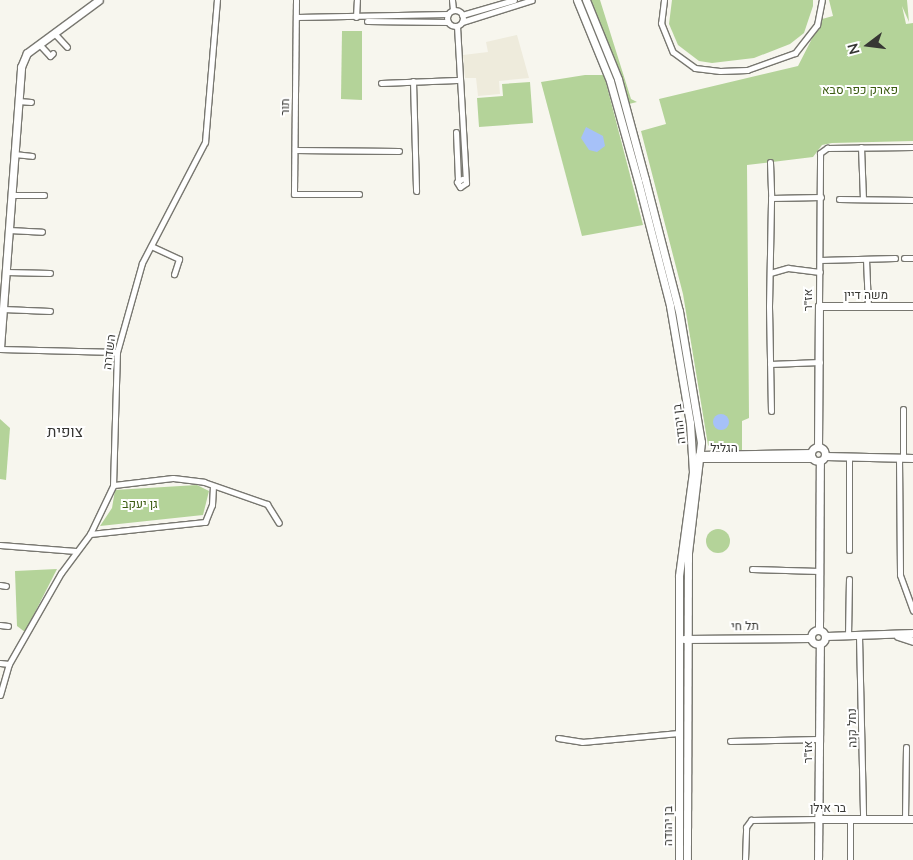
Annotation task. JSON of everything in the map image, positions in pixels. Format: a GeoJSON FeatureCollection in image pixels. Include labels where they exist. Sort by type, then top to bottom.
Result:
{"type":"FeatureCollection","features":[{"type":"Feature","properties":{"kind":"main road"},"geometry":{"type":"LineString","coordinates":[[0,348],[21,67],[27,53],[99,0]]}},
{"type":"Feature","properties":{"kind":"main road","name":"בן יהודה"},"geometry":{"type":"LineString","coordinates":[[586,1],[618,79],[645,179],[679,311],[701,442],[700,475],[688,553],[688,860]]}},
{"type":"Feature","properties":{"kind":"main road","name":"בן יהודה"},"geometry":{"type":"LineString","coordinates":[[576,2],[610,81],[640,189],[682,366],[694,456],[681,551],[679,860]]}},
{"type":"Feature","properties":{"kind":"main road","name":"משה דיין"},"geometry":{"type":"LineString","coordinates":[[819,306],[913,306]]}},
{"type":"Feature","properties":{"kind":"main road","name":"אז\"ר"},"geometry":{"type":"LineString","coordinates":[[818,447],[821,362],[819,306]]}},
{"type":"Feature","properties":{"kind":"main road"},"geometry":{"type":"LineString","coordinates":[[700,475],[716,457],[701,442]]}},
{"type":"Feature","properties":{"kind":"main road"},"geometry":{"type":"LineString","coordinates":[[826,636],[820,645],[811,638],[819,630],[823,459],[818,447],[811,456],[823,459],[849,457],[913,458]]}},
{"type":"Feature","properties":{"kind":"main road","name":"הגליל"},"geometry":{"type":"LineString","coordinates":[[694,456],[811,456]]}},
{"type":"Feature","properties":{"kind":"main road"},"geometry":{"type":"LineString","coordinates":[[687,624],[704,638],[694,644],[688,655]]}},
{"type":"Feature","properties":{"kind":"main road"},"geometry":{"type":"LineString","coordinates":[[819,630],[826,636],[898,636],[913,633]]}},
{"type":"Feature","properties":{"kind":"main road"},"geometry":{"type":"LineString","coordinates":[[898,636],[913,641]]}},
{"type":"Feature","properties":{"kind":"main road","name":"תל חי"},"geometry":{"type":"LineString","coordinates":[[679,640],[704,638],[811,638]]}},
{"type":"Feature","properties":{"kind":"main road","name":"אז\"ר"},"geometry":{"type":"LineString","coordinates":[[818,860],[820,645]]}},
{"type":"Feature","properties":{"kind":"main road","name":"בר אילן"},"geometry":{"type":"LineString","coordinates":[[818,819],[913,819]]}},
{"type":"Feature","properties":{"kind":"street","name":"השדרה"},"geometry":{"type":"LineString","coordinates":[[0,695],[9,664],[76,551],[90,534],[114,485],[117,352],[127,307],[151,246],[205,142],[218,0]]}},
{"type":"Feature","properties":{"kind":"street","name":"תור"},"geometry":{"type":"LineString","coordinates":[[296,0],[294,194],[358,194]]}},
{"type":"Feature","properties":{"kind":"street"},"geometry":{"type":"LineString","coordinates":[[356,17],[357,0]]}},
{"type":"Feature","properties":{"kind":"street"},"geometry":{"type":"LineString","coordinates":[[452,0],[450,12],[460,179]]}},
{"type":"Feature","properties":{"kind":"street"},"geometry":{"type":"LineString","coordinates":[[297,18],[450,12],[462,14],[514,0]]}},
{"type":"Feature","properties":{"kind":"street"},"geometry":{"type":"LineString","coordinates":[[297,18],[452,24],[532,0]]}},
{"type":"Feature","properties":{"kind":"street"},"geometry":{"type":"LineString","coordinates":[[664,0],[661,23],[673,52],[695,68],[720,71],[746,70],[796,53],[817,25],[822,0]]}},
{"type":"Feature","properties":{"kind":"street"},"geometry":{"type":"LineString","coordinates":[[462,14],[462,22]]}},
{"type":"Feature","properties":{"kind":"street"},"geometry":{"type":"LineString","coordinates":[[54,33],[67,47]]}},
{"type":"Feature","properties":{"kind":"street"},"geometry":{"type":"LineString","coordinates":[[39,44],[50,56],[53,53]]}},
{"type":"Feature","properties":{"kind":"street"},"geometry":{"type":"LineString","coordinates":[[381,83],[455,80]]}},
{"type":"Feature","properties":{"kind":"street"},"geometry":{"type":"LineString","coordinates":[[413,82],[416,191]]}},
{"type":"Feature","properties":{"kind":"street"},"geometry":{"type":"LineString","coordinates":[[18,101],[31,102]]}},
{"type":"Feature","properties":{"kind":"street"},"geometry":{"type":"LineString","coordinates":[[863,199],[861,147],[913,147]]}},
{"type":"Feature","properties":{"kind":"street","name":"אז\"ר"},"geometry":{"type":"LineString","coordinates":[[819,306],[820,153],[827,148],[861,147]]}},
{"type":"Feature","properties":{"kind":"street"},"geometry":{"type":"LineString","coordinates":[[295,150],[399,151]]}},
{"type":"Feature","properties":{"kind":"street"},"geometry":{"type":"LineString","coordinates":[[14,154],[32,156]]}},
{"type":"Feature","properties":{"kind":"street"},"geometry":{"type":"LineString","coordinates":[[770,162],[769,307],[772,411]]}},
{"type":"Feature","properties":{"kind":"street"},"geometry":{"type":"LineString","coordinates":[[11,195],[44,195]]}},
{"type":"Feature","properties":{"kind":"street"},"geometry":{"type":"LineString","coordinates":[[770,198],[820,197]]}},
{"type":"Feature","properties":{"kind":"street"},"geometry":{"type":"LineString","coordinates":[[839,199],[913,200]]}},
{"type":"Feature","properties":{"kind":"street"},"geometry":{"type":"LineString","coordinates":[[9,230],[42,232]]}},
{"type":"Feature","properties":{"kind":"street"},"geometry":{"type":"LineString","coordinates":[[151,246],[179,259],[174,274]]}},
{"type":"Feature","properties":{"kind":"street"},"geometry":{"type":"LineString","coordinates":[[820,260],[895,258]]}},
{"type":"Feature","properties":{"kind":"street"},"geometry":{"type":"LineString","coordinates":[[904,258],[913,258]]}},
{"type":"Feature","properties":{"kind":"street"},"geometry":{"type":"LineString","coordinates":[[866,259],[868,306]]}},
{"type":"Feature","properties":{"kind":"street"},"geometry":{"type":"LineString","coordinates":[[770,273],[788,268],[820,272]]}},
{"type":"Feature","properties":{"kind":"street"},"geometry":{"type":"LineString","coordinates":[[6,272],[50,273]]}},
{"type":"Feature","properties":{"kind":"street"},"geometry":{"type":"LineString","coordinates":[[3,309],[50,311]]}},
{"type":"Feature","properties":{"kind":"street"},"geometry":{"type":"LineString","coordinates":[[0,348],[117,352]]}},
{"type":"Feature","properties":{"kind":"street"},"geometry":{"type":"LineString","coordinates":[[770,364],[821,362]]}},
{"type":"Feature","properties":{"kind":"street"},"geometry":{"type":"LineString","coordinates":[[903,409],[899,563],[913,611]]}},
{"type":"Feature","properties":{"kind":"street"},"geometry":{"type":"LineString","coordinates":[[849,457],[849,550]]}},
{"type":"Feature","properties":{"kind":"street"},"geometry":{"type":"LineString","coordinates":[[114,485],[173,478],[212,487],[267,504],[278,523]]}},
{"type":"Feature","properties":{"kind":"street"},"geometry":{"type":"LineString","coordinates":[[90,534],[205,522],[212,505],[212,487]]}},
{"type":"Feature","properties":{"kind":"street"},"geometry":{"type":"LineString","coordinates":[[0,545],[76,551]]}},
{"type":"Feature","properties":{"kind":"street"},"geometry":{"type":"LineString","coordinates":[[752,569],[819,570]]}},
{"type":"Feature","properties":{"kind":"street"},"geometry":{"type":"LineString","coordinates":[[848,636],[849,579]]}},
{"type":"Feature","properties":{"kind":"street"},"geometry":{"type":"LineString","coordinates":[[0,625],[8,626]]}},
{"type":"Feature","properties":{"kind":"street","name":"נחל קנה"},"geometry":{"type":"LineString","coordinates":[[860,636],[863,819]]}},
{"type":"Feature","properties":{"kind":"street"},"geometry":{"type":"LineString","coordinates":[[0,664],[9,664]]}},
{"type":"Feature","properties":{"kind":"street"},"geometry":{"type":"LineString","coordinates":[[558,738],[582,742],[679,733]]}},
{"type":"Feature","properties":{"kind":"street"},"geometry":{"type":"LineString","coordinates":[[730,741],[819,738]]}},
{"type":"Feature","properties":{"kind":"street"},"geometry":{"type":"LineString","coordinates":[[904,819],[906,747]]}},
{"type":"Feature","properties":{"kind":"street","name":"בר אילן"},"geometry":{"type":"LineString","coordinates":[[745,860],[746,827],[761,818],[818,819]]}},
{"type":"Feature","properties":{"kind":"street"},"geometry":{"type":"LineString","coordinates":[[850,819],[850,860]]}},
{"type":"Feature","properties":{"kind":"shaded area"},"geometry":{"type":"Polygon","coordinates":[[[517,35],[529,78],[499,81],[500,94],[478,96],[476,78],[465,78],[463,55],[488,52],[486,42],[517,35]]]}},
{"type":"Feature","properties":{"kind":"green space"},"geometry":{"type":"Polygon","coordinates":[[[591,0],[600,0],[631,99],[637,102],[629,104],[591,0]]]}},
{"type":"Feature","properties":{"kind":"green space"},"geometry":{"type":"Polygon","coordinates":[[[672,0],[813,0],[813,6],[804,33],[790,44],[754,58],[712,63],[699,61],[678,45],[669,24],[672,0]]]}},
{"type":"Feature","properties":{"kind":"green space","name":"פארק כפר סבא"},"geometry":{"type":"Polygon","coordinates":[[[829,0],[907,0],[909,22],[902,6],[906,24],[913,23],[913,141],[832,143],[822,145],[813,157],[747,165],[749,418],[742,421],[742,453],[714,452],[708,445],[683,294],[641,131],[666,124],[659,99],[798,66],[822,19],[833,16],[829,0]]]}},
{"type":"Feature","properties":{"kind":"green space"},"geometry":{"type":"Polygon","coordinates":[[[342,31],[362,31],[362,100],[341,99],[342,31]]]}},
{"type":"Feature","properties":{"kind":"green space"},"geometry":{"type":"Polygon","coordinates":[[[585,75],[604,75],[643,225],[582,236],[541,82],[585,75]]]}},
{"type":"Feature","properties":{"kind":"green space"},"geometry":{"type":"Polygon","coordinates":[[[530,82],[533,123],[479,127],[477,98],[503,96],[502,84],[530,82]]]}},
{"type":"Feature","properties":{"kind":"green space"},"geometry":{"type":"Polygon","coordinates":[[[0,419],[10,428],[6,480],[0,479],[0,419]]]}},
{"type":"Feature","properties":{"kind":"green space","name":"גן יעקב"},"geometry":{"type":"Polygon","coordinates":[[[197,485],[209,491],[203,515],[100,526],[112,508],[115,490],[197,485]]]}},
{"type":"Feature","properties":{"kind":"green space"},"geometry":{"type":"Polygon","coordinates":[[[718,529],[723,530],[729,536],[729,546],[723,552],[718,553],[713,552],[707,546],[706,541],[707,536],[713,530],[718,529]]]}},
{"type":"Feature","properties":{"kind":"green space"},"geometry":{"type":"Polygon","coordinates":[[[57,569],[25,632],[17,626],[15,571],[57,569]]]}},
{"type":"Feature","properties":{"kind":"water"},"geometry":{"type":"Polygon","coordinates":[[[586,127],[603,136],[605,146],[597,152],[589,150],[581,138],[586,127]]]}},
{"type":"Feature","properties":{"kind":"water"},"geometry":{"type":"Polygon","coordinates":[[[721,414],[727,416],[729,422],[727,428],[721,430],[715,428],[713,422],[715,416],[721,414]]]}},
{"type":"Feature","properties":{"kind":"district","name":"צופית"},"geometry":{"type":"Point","coordinates":[65,432]}}]}
